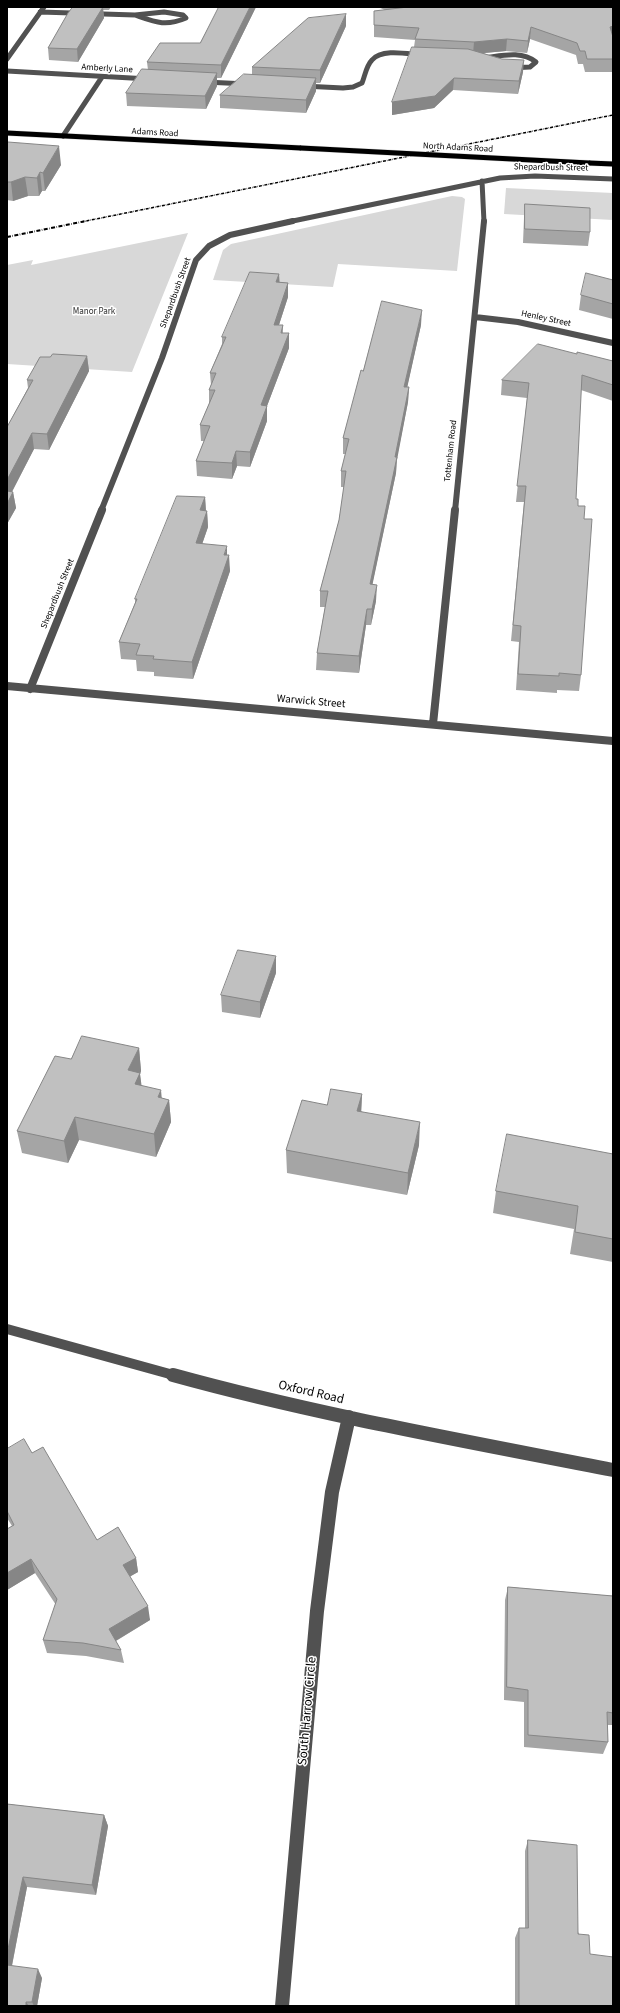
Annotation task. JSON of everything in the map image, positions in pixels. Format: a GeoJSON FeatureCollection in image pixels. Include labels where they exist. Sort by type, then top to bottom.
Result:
{"type":"FeatureCollection","features":[{"type":"Feature","properties":{"kind":"main road","name":"Adams Road"},"geometry":{"type":"LineString","coordinates":[[7,133],[301,148]]}},
{"type":"Feature","properties":{"kind":"main road","name":"North Adams Road"},"geometry":{"type":"LineString","coordinates":[[301,148],[613,164]]}},
{"type":"Feature","properties":{"kind":"street"},"geometry":{"type":"LineString","coordinates":[[7,59],[44,7]]}},
{"type":"Feature","properties":{"kind":"street"},"geometry":{"type":"LineString","coordinates":[[40,12],[136,16],[170,12],[183,15],[186,18],[175,23],[163,24],[136,16]]}},
{"type":"Feature","properties":{"kind":"street"},"geometry":{"type":"LineString","coordinates":[[297,86],[353,87],[362,82],[371,60],[376,56],[393,54],[431,56]]}},
{"type":"Feature","properties":{"kind":"street"},"geometry":{"type":"LineString","coordinates":[[493,63],[475,58],[520,56],[530,58],[536,62],[534,66],[524,69],[502,67]]}},
{"type":"Feature","properties":{"kind":"street","name":"Amberly Lane"},"geometry":{"type":"LineString","coordinates":[[7,71],[154,79]]}},
{"type":"Feature","properties":{"kind":"street"},"geometry":{"type":"LineString","coordinates":[[63,136],[102,77]]}},
{"type":"Feature","properties":{"kind":"street"},"geometry":{"type":"LineString","coordinates":[[199,81],[252,84]]}},
{"type":"Feature","properties":{"kind":"street","name":"Shepardbush Street"},"geometry":{"type":"LineString","coordinates":[[30,689],[162,358],[196,260],[202,252],[214,242],[236,233],[482,181],[524,176],[613,179]]}},
{"type":"Feature","properties":{"kind":"street","name":"Tottenham Road"},"geometry":{"type":"LineString","coordinates":[[433,724],[485,213],[482,181]]}},
{"type":"Feature","properties":{"kind":"street","name":"Henley Street"},"geometry":{"type":"LineString","coordinates":[[475,317],[518,322],[613,343]]}},
{"type":"Feature","properties":{"kind":"street","name":"Warwick Street"},"geometry":{"type":"LineString","coordinates":[[7,686],[613,741]]}},
{"type":"Feature","properties":{"kind":"street","name":"Oxford Road"},"geometry":{"type":"LineString","coordinates":[[7,1329],[213,1386],[349,1417],[613,1470]]}},
{"type":"Feature","properties":{"kind":"street","name":"South Harrow Circle"},"geometry":{"type":"LineString","coordinates":[[282,2006],[317,1611],[332,1492],[349,1417]]}},
{"type":"Feature","properties":{"kind":"green space"},"geometry":{"type":"Polygon","coordinates":[[[506,188],[613,193],[613,220],[504,214],[506,188]]]}},
{"type":"Feature","properties":{"kind":"green space"},"geometry":{"type":"Polygon","coordinates":[[[452,196],[462,197],[465,199],[457,271],[338,264],[333,287],[213,280],[223,250],[231,244],[452,196]]]}},
{"type":"Feature","properties":{"kind":"green space","name":"Manor Park"},"geometry":{"type":"Polygon","coordinates":[[[188,233],[132,372],[7,364],[7,265],[33,260],[31,265],[188,233]]]}},
{"type":"Feature","properties":{"kind":"building"},"geometry":{"type":"Polygon","coordinates":[[[73,7],[103,7],[77,49],[48,48],[68,13],[73,7]]]}},
{"type":"Feature","properties":{"kind":"building"},"geometry":{"type":"Polygon","coordinates":[[[219,7],[250,7],[221,65],[147,62],[160,43],[200,43],[219,7]]]}},
{"type":"Feature","properties":{"kind":"building"},"geometry":{"type":"Polygon","coordinates":[[[408,7],[613,7],[613,26],[610,27],[613,37],[613,59],[587,59],[585,51],[580,51],[577,43],[531,27],[528,41],[507,39],[474,42],[415,39],[419,28],[374,25],[374,11],[408,7]]]}},
{"type":"Feature","properties":{"kind":"building"},"geometry":{"type":"Polygon","coordinates":[[[346,14],[320,70],[252,67],[308,18],[346,14]]]}},
{"type":"Feature","properties":{"kind":"building"},"geometry":{"type":"Polygon","coordinates":[[[412,47],[468,49],[502,59],[524,60],[519,81],[454,78],[435,96],[392,102],[412,47]]]}},
{"type":"Feature","properties":{"kind":"building"},"geometry":{"type":"Polygon","coordinates":[[[142,69],[217,73],[205,96],[126,93],[142,69]]]}},
{"type":"Feature","properties":{"kind":"building"},"geometry":{"type":"Polygon","coordinates":[[[244,74],[316,78],[306,100],[220,95],[244,74]]]}},
{"type":"Feature","properties":{"kind":"building"},"geometry":{"type":"Polygon","coordinates":[[[8,142],[59,146],[43,173],[40,172],[37,178],[25,177],[7,182],[8,142]]]}},
{"type":"Feature","properties":{"kind":"building"},"geometry":{"type":"Polygon","coordinates":[[[525,204],[590,208],[590,232],[525,229],[525,204]]]}},
{"type":"Feature","properties":{"kind":"building"},"geometry":{"type":"Polygon","coordinates":[[[250,272],[279,274],[276,282],[288,283],[274,325],[283,325],[281,333],[289,333],[261,405],[267,406],[250,452],[236,451],[232,463],[196,461],[210,426],[200,425],[215,390],[209,390],[216,373],[210,373],[226,337],[222,337],[250,272]]]}},
{"type":"Feature","properties":{"kind":"building"},"geometry":{"type":"Polygon","coordinates":[[[586,273],[613,280],[613,304],[581,295],[586,273]]]}},
{"type":"Feature","properties":{"kind":"building"},"geometry":{"type":"Polygon","coordinates":[[[382,301],[422,310],[404,387],[409,387],[395,457],[397,457],[370,584],[377,585],[372,609],[367,609],[359,656],[317,653],[328,591],[320,591],[339,520],[346,471],[341,471],[349,439],[343,438],[361,370],[363,371],[382,301]]]}},
{"type":"Feature","properties":{"kind":"building"},"geometry":{"type":"Polygon","coordinates":[[[538,344],[613,361],[613,385],[582,375],[576,499],[578,499],[578,506],[585,506],[584,519],[592,519],[581,675],[559,673],[559,676],[518,674],[521,626],[513,625],[526,486],[517,486],[529,383],[502,380],[538,344]]]}},
{"type":"Feature","properties":{"kind":"building"},"geometry":{"type":"Polygon","coordinates":[[[53,354],[87,356],[47,434],[32,433],[7,480],[7,427],[33,380],[27,380],[40,357],[50,357],[53,354]]]}},
{"type":"Feature","properties":{"kind":"building"},"geometry":{"type":"Polygon","coordinates":[[[7,491],[13,492],[7,504],[7,491]]]}},
{"type":"Feature","properties":{"kind":"building"},"geometry":{"type":"Polygon","coordinates":[[[177,496],[205,497],[200,510],[207,511],[196,543],[227,546],[224,555],[229,555],[192,662],[153,659],[154,656],[136,655],[140,644],[119,642],[177,496]]]}},
{"type":"Feature","properties":{"kind":"building"},"geometry":{"type":"Polygon","coordinates":[[[238,950],[276,956],[260,1002],[221,995],[238,950]]]}},
{"type":"Feature","properties":{"kind":"building"},"geometry":{"type":"Polygon","coordinates":[[[82,1036],[139,1048],[128,1070],[140,1073],[135,1084],[161,1090],[158,1097],[169,1100],[154,1134],[75,1117],[64,1141],[17,1131],[55,1056],[71,1059],[82,1036]]]}},
{"type":"Feature","properties":{"kind":"building"},"geometry":{"type":"Polygon","coordinates":[[[331,1089],[362,1094],[357,1111],[420,1122],[408,1173],[286,1150],[302,1100],[327,1105],[331,1089]]]}},
{"type":"Feature","properties":{"kind":"building"},"geometry":{"type":"Polygon","coordinates":[[[507,1134],[613,1154],[613,1239],[575,1232],[578,1206],[496,1191],[507,1134]]]}},
{"type":"Feature","properties":{"kind":"building"},"geometry":{"type":"Polygon","coordinates":[[[24,1439],[32,1453],[43,1447],[97,1540],[118,1527],[136,1558],[123,1565],[148,1606],[109,1629],[121,1650],[83,1643],[43,1640],[57,1599],[31,1559],[7,1573],[7,1529],[14,1525],[7,1511],[7,1449],[24,1439]]]}},
{"type":"Feature","properties":{"kind":"building"},"geometry":{"type":"Polygon","coordinates":[[[508,1587],[613,1596],[613,1713],[607,1712],[608,1742],[528,1735],[528,1690],[507,1687],[508,1587]]]}},
{"type":"Feature","properties":{"kind":"building"},"geometry":{"type":"Polygon","coordinates":[[[7,1804],[104,1815],[92,1885],[23,1877],[7,1954],[7,1804]]]}},
{"type":"Feature","properties":{"kind":"building"},"geometry":{"type":"Polygon","coordinates":[[[528,1840],[577,1845],[578,1934],[589,1935],[590,1954],[613,1957],[613,2006],[519,2006],[519,1928],[528,1928],[528,1840]]]}},
{"type":"Feature","properties":{"kind":"building"},"geometry":{"type":"Polygon","coordinates":[[[7,1965],[38,1969],[32,2002],[26,2002],[26,2006],[7,2006],[7,1965]]]}},
{"type":"Feature","properties":{"kind":"railway"},"geometry":{"type":"LineString","coordinates":[[81,222],[613,115]]}},
{"type":"Feature","properties":{"kind":"railway"},"geometry":{"type":"LineString","coordinates":[[7,237],[86,221]]}}]}
